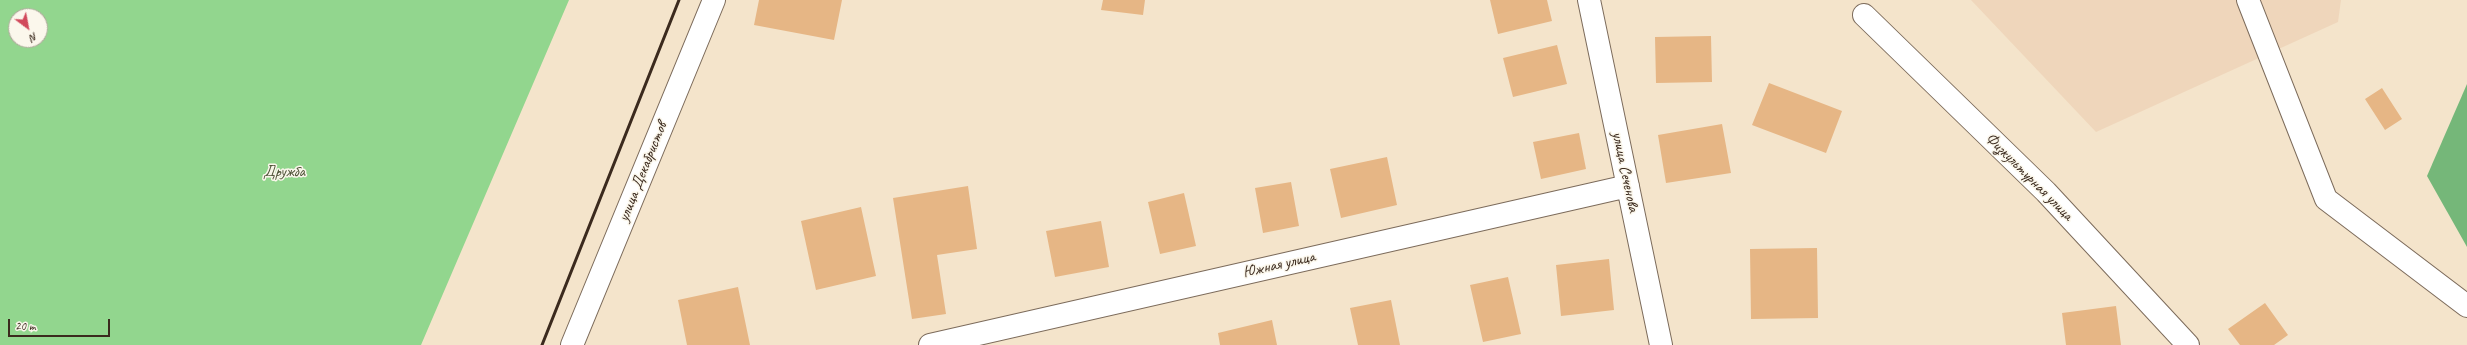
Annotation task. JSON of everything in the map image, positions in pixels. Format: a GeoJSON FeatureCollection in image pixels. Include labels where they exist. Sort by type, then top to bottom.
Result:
{"type":"FeatureCollection","features":[{"type":"Feature","properties":{"kind":"street","name":"улица Декабристов"},"geometry":{"type":"LineString","coordinates":[[572,345],[714,0]]}},
{"type":"Feature","properties":{"kind":"street","name":"улица Сеченова"},"geometry":{"type":"LineString","coordinates":[[1589,0],[1661,345]]}},
{"type":"Feature","properties":{"kind":"street"},"geometry":{"type":"LineString","coordinates":[[2248,0],[2326,200],[2467,306]]}},
{"type":"Feature","properties":{"kind":"street","name":"Физкультурная улица"},"geometry":{"type":"LineString","coordinates":[[1864,15],[2046,192],[2188,345]]}},
{"type":"Feature","properties":{"kind":"street","name":"Южная улица"},"geometry":{"type":"LineString","coordinates":[[930,345],[1628,186]]}},
{"type":"Feature","properties":{"kind":"shaded area"},"geometry":{"type":"Polygon","coordinates":[[[1971,0],[2341,0],[2338,22],[2096,132],[1971,0]]]}},
{"type":"Feature","properties":{"kind":"green space","name":"Дружба"},"geometry":{"type":"Polygon","coordinates":[[[0,0],[569,0],[421,345],[0,345],[0,0]]]}},
{"type":"Feature","properties":{"kind":"green space"},"geometry":{"type":"Polygon","coordinates":[[[2467,84],[2467,247],[2427,176],[2467,84]]]}},
{"type":"Feature","properties":{"kind":"building"},"geometry":{"type":"Polygon","coordinates":[[[759,0],[842,0],[834,40],[754,25],[759,0]]]}},
{"type":"Feature","properties":{"kind":"building"},"geometry":{"type":"Polygon","coordinates":[[[1103,0],[1145,0],[1143,15],[1101,10],[1103,0]]]}},
{"type":"Feature","properties":{"kind":"building"},"geometry":{"type":"Polygon","coordinates":[[[1490,0],[1547,0],[1552,21],[1498,34],[1490,0]]]}},
{"type":"Feature","properties":{"kind":"building"},"geometry":{"type":"Polygon","coordinates":[[[1711,36],[1712,82],[1656,83],[1655,37],[1711,36]]]}},
{"type":"Feature","properties":{"kind":"building"},"geometry":{"type":"Polygon","coordinates":[[[1557,45],[1567,84],[1513,97],[1503,58],[1557,45]]]}},
{"type":"Feature","properties":{"kind":"building"},"geometry":{"type":"Polygon","coordinates":[[[1769,83],[1842,111],[1826,153],[1752,125],[1769,83]]]}},
{"type":"Feature","properties":{"kind":"building"},"geometry":{"type":"Polygon","coordinates":[[[2382,88],[2402,119],[2385,130],[2365,99],[2382,88]]]}},
{"type":"Feature","properties":{"kind":"building"},"geometry":{"type":"Polygon","coordinates":[[[1722,124],[1731,173],[1666,183],[1658,135],[1722,124]]]}},
{"type":"Feature","properties":{"kind":"building"},"geometry":{"type":"Polygon","coordinates":[[[1579,133],[1586,169],[1541,179],[1533,142],[1579,133]]]}},
{"type":"Feature","properties":{"kind":"building"},"geometry":{"type":"Polygon","coordinates":[[[1387,157],[1397,205],[1341,218],[1330,169],[1387,157]]]}},
{"type":"Feature","properties":{"kind":"building"},"geometry":{"type":"Polygon","coordinates":[[[1291,182],[1299,226],[1263,233],[1255,188],[1291,182]]]}},
{"type":"Feature","properties":{"kind":"building"},"geometry":{"type":"Polygon","coordinates":[[[968,186],[977,249],[937,255],[946,314],[912,319],[893,198],[968,186]]]}},
{"type":"Feature","properties":{"kind":"building"},"geometry":{"type":"Polygon","coordinates":[[[1184,193],[1196,246],[1160,254],[1148,202],[1184,193]]]}},
{"type":"Feature","properties":{"kind":"building"},"geometry":{"type":"Polygon","coordinates":[[[861,207],[876,276],[816,290],[801,221],[861,207]]]}},
{"type":"Feature","properties":{"kind":"building"},"geometry":{"type":"Polygon","coordinates":[[[1101,221],[1109,267],[1055,277],[1046,231],[1101,221]]]}},
{"type":"Feature","properties":{"kind":"building"},"geometry":{"type":"Polygon","coordinates":[[[1817,248],[1818,318],[1751,319],[1750,249],[1817,248]]]}},
{"type":"Feature","properties":{"kind":"building"},"geometry":{"type":"Polygon","coordinates":[[[1609,259],[1614,310],[1561,316],[1556,265],[1609,259]]]}},
{"type":"Feature","properties":{"kind":"building"},"geometry":{"type":"Polygon","coordinates":[[[1508,277],[1521,334],[1483,342],[1470,285],[1508,277]]]}},
{"type":"Feature","properties":{"kind":"building"},"geometry":{"type":"Polygon","coordinates":[[[738,287],[750,345],[687,345],[678,300],[738,287]]]}},
{"type":"Feature","properties":{"kind":"building"},"geometry":{"type":"Polygon","coordinates":[[[1391,300],[1400,345],[1358,345],[1350,308],[1391,300]]]}},
{"type":"Feature","properties":{"kind":"building"},"geometry":{"type":"Polygon","coordinates":[[[2265,303],[2288,335],[2274,345],[2240,345],[2228,329],[2265,303]]]}},
{"type":"Feature","properties":{"kind":"building"},"geometry":{"type":"Polygon","coordinates":[[[2116,306],[2121,345],[2066,345],[2062,313],[2116,306]]]}},
{"type":"Feature","properties":{"kind":"building"},"geometry":{"type":"Polygon","coordinates":[[[1272,320],[1277,345],[1220,345],[1218,333],[1272,320]]]}},
{"type":"Feature","properties":{"kind":"railway"},"geometry":{"type":"LineString","coordinates":[[542,345],[679,0]]}}]}
